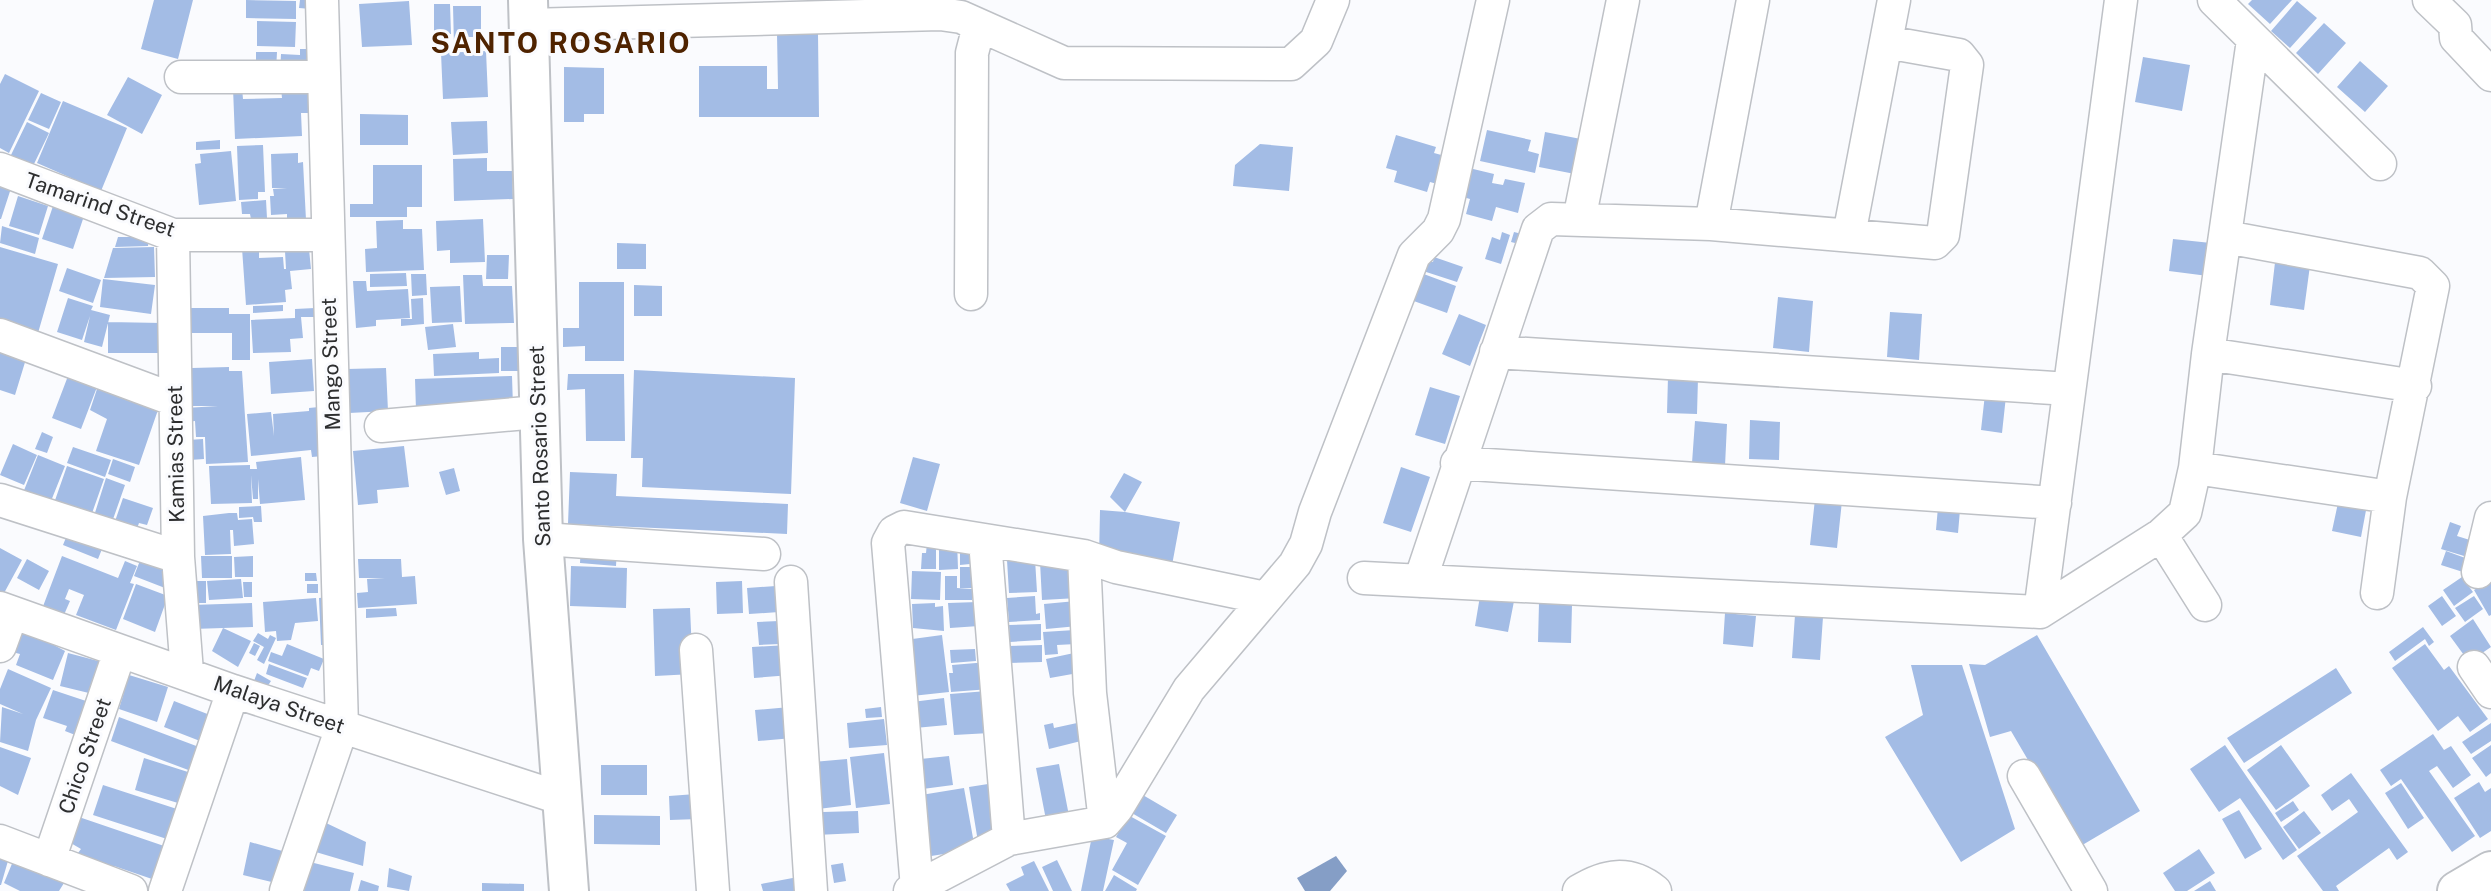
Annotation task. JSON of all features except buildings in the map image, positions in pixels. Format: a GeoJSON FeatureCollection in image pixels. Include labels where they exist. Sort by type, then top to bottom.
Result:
{"type":"FeatureCollection","features":[{"type":"Feature","properties":{"kind":"main road","name":"Santo Rosario Street"},"geometry":{"type":"LineString","coordinates":[[528,12],[543,538],[560,798],[569,891]]}},
{"type":"Feature","properties":{"kind":"street","name":"Mango Street"},"geometry":{"type":"LineString","coordinates":[[322,0],[322,77],[342,727]]}},
{"type":"Feature","properties":{"kind":"street"},"geometry":{"type":"LineString","coordinates":[[528,12],[936,7],[1064,63],[1291,64],[1316,41],[1333,0]]}},
{"type":"Feature","properties":{"kind":"street"},"geometry":{"type":"LineString","coordinates":[[1265,598],[1115,567],[1084,556],[904,527],[894,532],[888,543],[913,889],[1009,839],[1105,822],[1117,808],[1189,689],[1295,564],[1307,544],[1315,512],[1414,255],[1438,231],[1444,219],[1493,0]]}},
{"type":"Feature","properties":{"kind":"street"},"geometry":{"type":"LineString","coordinates":[[1579,220],[1623,0]]}},
{"type":"Feature","properties":{"kind":"street"},"geometry":{"type":"LineString","coordinates":[[1711,224],[1753,0]]}},
{"type":"Feature","properties":{"kind":"street"},"geometry":{"type":"LineString","coordinates":[[1849,235],[1894,0]]}},
{"type":"Feature","properties":{"kind":"street"},"geometry":{"type":"LineString","coordinates":[[2040,612],[2121,0]]}},
{"type":"Feature","properties":{"kind":"street"},"geometry":{"type":"LineString","coordinates":[[2214,0],[2380,164]]}},
{"type":"Feature","properties":{"kind":"street"},"geometry":{"type":"LineString","coordinates":[[2413,0],[2416,14],[2442,39],[2456,38]]}},
{"type":"Feature","properties":{"kind":"street"},"geometry":{"type":"LineString","coordinates":[[2429,0],[2455,25],[2456,38],[2490,73]]}},
{"type":"Feature","properties":{"kind":"street"},"geometry":{"type":"LineString","coordinates":[[971,294],[972,53],[979,26]]}},
{"type":"Feature","properties":{"kind":"street"},"geometry":{"type":"LineString","coordinates":[[1364,578],[2040,612],[2161,536],[2185,513],[2195,468],[2208,354],[2253,40]]}},
{"type":"Feature","properties":{"kind":"street"},"geometry":{"type":"LineString","coordinates":[[1420,581],[1457,463],[1538,229],[1551,219],[1711,224],[1935,243],[1943,235],[1968,65],[1959,55],[1886,42]]}},
{"type":"Feature","properties":{"kind":"street"},"geometry":{"type":"LineString","coordinates":[[181,77],[322,77]]}},
{"type":"Feature","properties":{"kind":"street","name":"Tamarind Street"},"geometry":{"type":"LineString","coordinates":[[0,169],[173,234],[328,235]]}},
{"type":"Feature","properties":{"kind":"street","name":"Kamias Street"},"geometry":{"type":"LineString","coordinates":[[173,234],[177,557],[187,672]]}},
{"type":"Feature","properties":{"kind":"street"},"geometry":{"type":"LineString","coordinates":[[2225,237],[2420,273],[2428,278],[2433,286],[2415,386],[2390,497],[2377,593]]}},
{"type":"Feature","properties":{"kind":"street"},"geometry":{"type":"LineString","coordinates":[[0,335],[175,400]]}},
{"type":"Feature","properties":{"kind":"street"},"geometry":{"type":"LineString","coordinates":[[1496,352],[2069,389]]}},
{"type":"Feature","properties":{"kind":"street"},"geometry":{"type":"LineString","coordinates":[[2208,354],[2415,386]]}},
{"type":"Feature","properties":{"kind":"street"},"geometry":{"type":"LineString","coordinates":[[381,426],[538,412]]}},
{"type":"Feature","properties":{"kind":"street"},"geometry":{"type":"LineString","coordinates":[[1457,463],[2055,503]]}},
{"type":"Feature","properties":{"kind":"street"},"geometry":{"type":"LineString","coordinates":[[2195,468],[2390,497]]}},
{"type":"Feature","properties":{"kind":"street"},"geometry":{"type":"LineString","coordinates":[[0,500],[177,557]]}},
{"type":"Feature","properties":{"kind":"street"},"geometry":{"type":"LineString","coordinates":[[2478,572],[2491,518]]}},
{"type":"Feature","properties":{"kind":"street"},"geometry":{"type":"LineString","coordinates":[[2161,536],[2205,605]]}},
{"type":"Feature","properties":{"kind":"street"},"geometry":{"type":"LineString","coordinates":[[543,538],[764,554]]}},
{"type":"Feature","properties":{"kind":"street"},"geometry":{"type":"LineString","coordinates":[[985,541],[1009,839]]}},
{"type":"Feature","properties":{"kind":"street"},"geometry":{"type":"LineString","coordinates":[[1084,556],[1090,693],[1105,822]]}},
{"type":"Feature","properties":{"kind":"street"},"geometry":{"type":"LineString","coordinates":[[790,582],[811,891]]}},
{"type":"Feature","properties":{"kind":"street"},"geometry":{"type":"LineString","coordinates":[[0,646],[6,611]]}},
{"type":"Feature","properties":{"kind":"street","name":"Malaya Street"},"geometry":{"type":"LineString","coordinates":[[6,611],[187,672],[233,691],[560,798]]}},
{"type":"Feature","properties":{"kind":"street"},"geometry":{"type":"LineString","coordinates":[[696,650],[713,891]]}},
{"type":"Feature","properties":{"kind":"street","name":"Chico Street"},"geometry":{"type":"LineString","coordinates":[[48,860],[120,651]]}},
{"type":"Feature","properties":{"kind":"street"},"geometry":{"type":"LineString","coordinates":[[165,891],[233,691]]}},
{"type":"Feature","properties":{"kind":"street"},"geometry":{"type":"LineString","coordinates":[[286,891],[342,727]]}},
{"type":"Feature","properties":{"kind":"street"},"geometry":{"type":"LineString","coordinates":[[2024,776],[2091,891]]}},
{"type":"Feature","properties":{"kind":"street"},"geometry":{"type":"LineString","coordinates":[[0,841],[131,891]]}},
{"type":"Feature","properties":{"kind":"street"},"geometry":{"type":"LineString","coordinates":[[1579,891],[1599,878],[1625,876],[1645,883],[1655,891]]}},
{"type":"Feature","properties":{"kind":"water"},"geometry":{"type":"Polygon","coordinates":[[[1336,856],[1347,871],[1330,891],[1305,891],[1297,878],[1336,856]]]}},
{"type":"Feature","properties":{"kind":"district","name":"SANTO ROSARIO"},"geometry":{"type":"Point","coordinates":[561,43]}}]}
